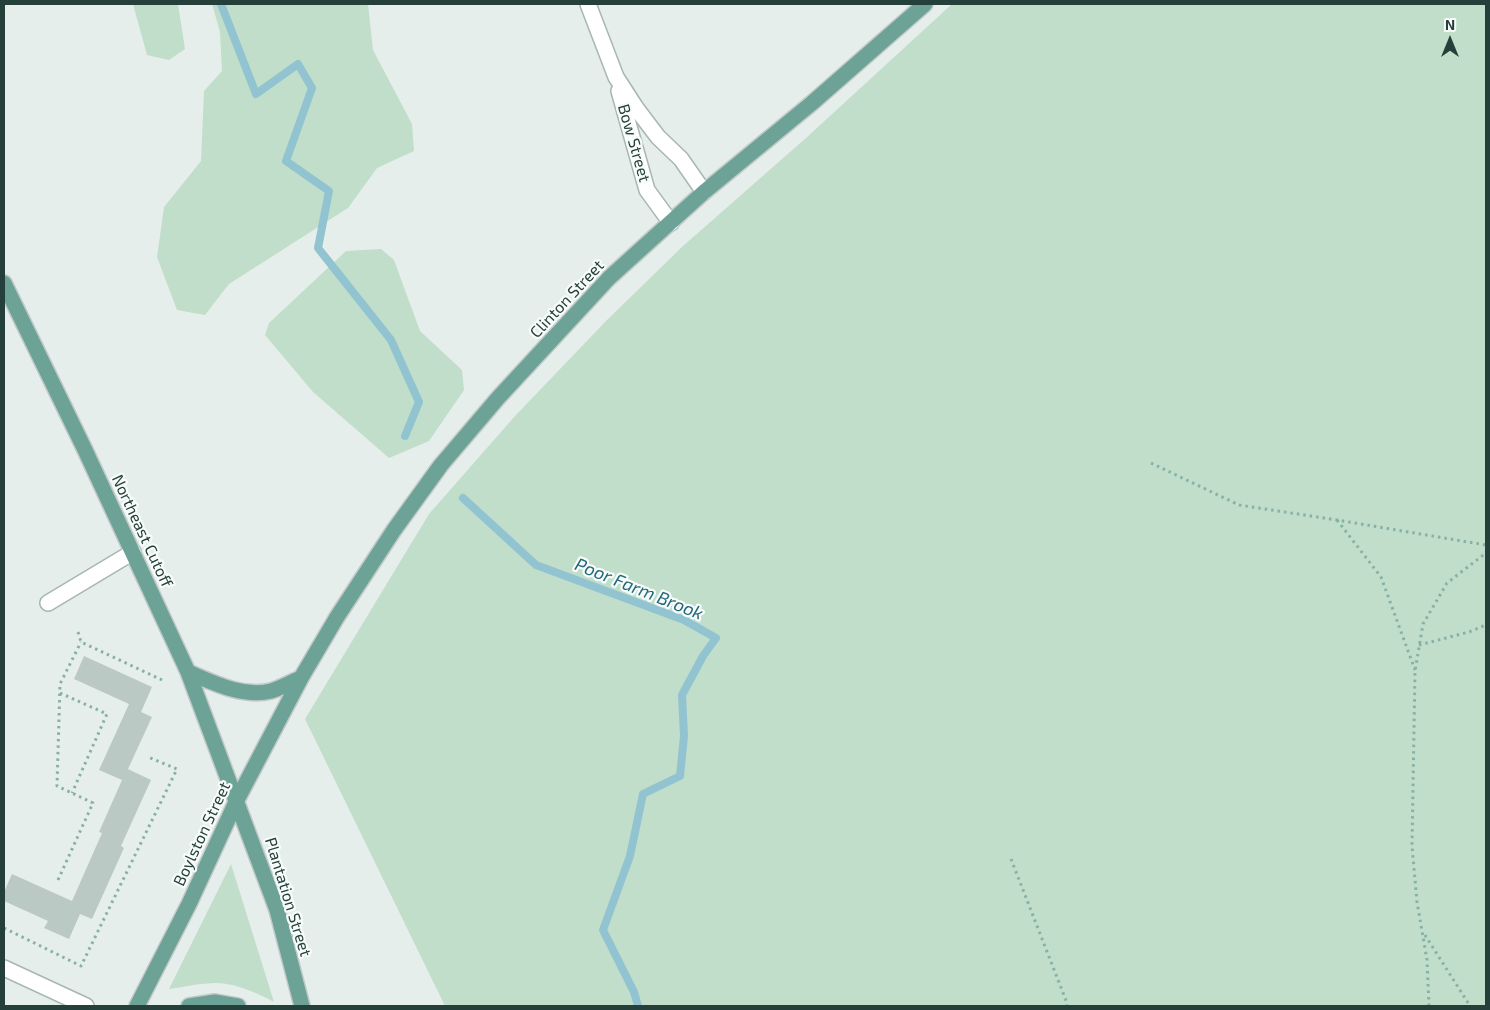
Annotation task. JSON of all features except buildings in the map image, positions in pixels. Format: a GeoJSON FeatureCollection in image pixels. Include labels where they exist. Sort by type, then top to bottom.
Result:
{"type":"FeatureCollection","features":[{"type":"Feature","properties":{"kind":"main road","name":"Clinton Street"},"geometry":{"type":"LineString","coordinates":[[301,678],[337,617],[394,530],[440,465],[498,398],[609,278],[704,192],[812,103],[925,4]]}},
{"type":"Feature","properties":{"kind":"main road","name":"Northeast Cutoff"},"geometry":{"type":"LineString","coordinates":[[4,283],[133,552],[188,672],[237,800]]}},
{"type":"Feature","properties":{"kind":"main road"},"geometry":{"type":"LineString","coordinates":[[188,672],[219,685],[248,693],[272,691],[301,678]]}},
{"type":"Feature","properties":{"kind":"main road","name":"Boylston Street"},"geometry":{"type":"LineString","coordinates":[[138,1006],[189,904],[237,800],[301,678]]}},
{"type":"Feature","properties":{"kind":"main road","name":"Plantation Street"},"geometry":{"type":"LineString","coordinates":[[237,800],[277,910],[302,1006]]}},
{"type":"Feature","properties":{"kind":"main road"},"geometry":{"type":"LineString","coordinates":[[189,1006],[216,1002],[238,1006]]}},
{"type":"Feature","properties":{"kind":"street","name":"Bow Street"},"geometry":{"type":"LineString","coordinates":[[588,4],[616,76],[636,108],[658,136],[681,159],[704,192]]}},
{"type":"Feature","properties":{"kind":"street","name":"Bow Street"},"geometry":{"type":"LineString","coordinates":[[608,56],[647,190],[671,223]]}},
{"type":"Feature","properties":{"kind":"street"},"geometry":{"type":"LineString","coordinates":[[48,602],[133,552]]}},
{"type":"Feature","properties":{"kind":"street"},"geometry":{"type":"LineString","coordinates":[[4,968],[86,1006]]}},
{"type":"Feature","properties":{"kind":"path"},"geometry":{"type":"LineString","coordinates":[[1152,463],[1239,505],[1486,545]]}},
{"type":"Feature","properties":{"kind":"path"},"geometry":{"type":"LineString","coordinates":[[1336,520],[1381,577],[1415,671]]}},
{"type":"Feature","properties":{"kind":"path"},"geometry":{"type":"LineString","coordinates":[[1429,1006],[1427,960],[1417,902],[1412,846],[1415,671],[1423,624],[1447,583],[1486,552]]}},
{"type":"Feature","properties":{"kind":"path"},"geometry":{"type":"LineString","coordinates":[[1419,645],[1469,632],[1486,625]]}},
{"type":"Feature","properties":{"kind":"path"},"geometry":{"type":"LineString","coordinates":[[58,880],[93,803],[57,786],[60,684],[81,642],[78,632]]}},
{"type":"Feature","properties":{"kind":"path"},"geometry":{"type":"LineString","coordinates":[[81,642],[162,680]]}},
{"type":"Feature","properties":{"kind":"path"},"geometry":{"type":"LineString","coordinates":[[60,693],[107,714],[72,793]]}},
{"type":"Feature","properties":{"kind":"path"},"geometry":{"type":"LineString","coordinates":[[4,928],[81,966],[177,769],[148,757]]}},
{"type":"Feature","properties":{"kind":"path"},"geometry":{"type":"LineString","coordinates":[[1011,859],[1044,941],[1067,1006]]}},
{"type":"Feature","properties":{"kind":"path"},"geometry":{"type":"LineString","coordinates":[[1424,935],[1470,1006]]}},
{"type":"Feature","properties":{"kind":"green space"},"geometry":{"type":"Polygon","coordinates":[[[133,4],[178,4],[185,49],[169,60],[147,55],[133,4]]]}},
{"type":"Feature","properties":{"kind":"green space"},"geometry":{"type":"Polygon","coordinates":[[[212,4],[368,4],[373,50],[412,124],[414,151],[377,168],[348,208],[229,284],[205,315],[177,310],[157,257],[164,207],[201,161],[204,91],[222,71],[220,32],[212,4]]]}},
{"type":"Feature","properties":{"kind":"green space"},"geometry":{"type":"Polygon","coordinates":[[[952,4],[1486,4],[1486,1006],[445,1006],[305,719],[429,514],[515,416],[606,321],[683,246],[806,138],[952,4]]]}},
{"type":"Feature","properties":{"kind":"green space"},"geometry":{"type":"Polygon","coordinates":[[[381,249],[394,260],[420,331],[462,370],[464,390],[429,441],[389,458],[313,392],[265,335],[269,323],[346,251],[381,249]]]}},
{"type":"Feature","properties":{"kind":"green space"},"geometry":{"type":"Polygon","coordinates":[[[231,864],[274,1002],[246,989],[224,983],[169,989],[231,864]]]}},
{"type":"Feature","properties":{"kind":"waterway","name":"Poor Farm Brook"},"geometry":{"type":"LineString","coordinates":[[221,4],[256,94],[298,64],[312,88],[286,161],[329,191],[318,248],[391,340],[419,402],[405,436]]}},
{"type":"Feature","properties":{"kind":"waterway","name":"Poor Farm Brook"},"geometry":{"type":"LineString","coordinates":[[463,498],[536,565],[684,620],[716,638],[703,656],[682,695],[684,736],[680,776],[643,794],[630,856],[603,930],[634,992],[638,1006]]}}]}
